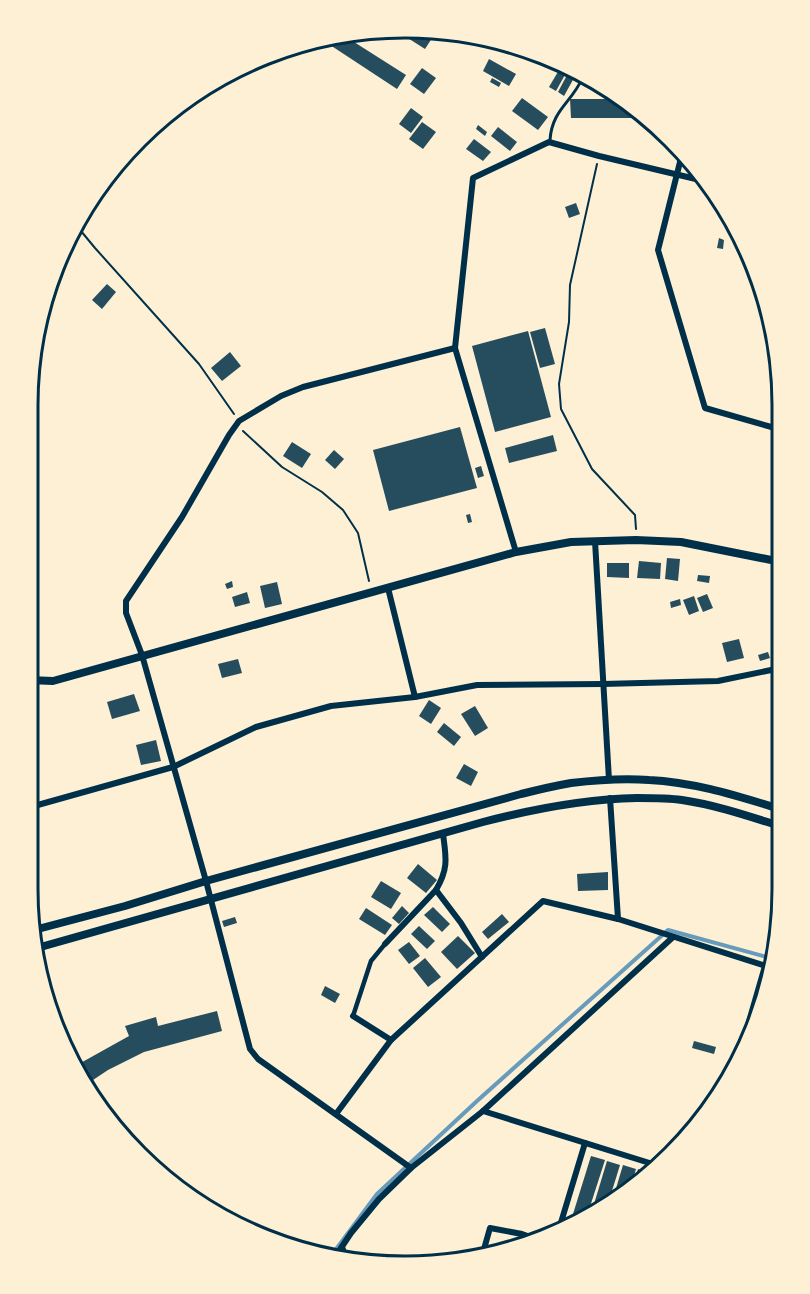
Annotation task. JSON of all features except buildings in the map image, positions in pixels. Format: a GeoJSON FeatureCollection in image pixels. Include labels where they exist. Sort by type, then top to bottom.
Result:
{"type":"FeatureCollection","features":[{"type":"Feature","properties":{"kind":"street"},"geometry":{"type":"LineString","coordinates":[[516,552],[455,348],[473,178],[549,142],[695,179]]}},
{"type":"Feature","properties":{"kind":"street"},"geometry":{"type":"LineString","coordinates":[[680,162],[658,250],[705,408],[772,427]]}},
{"type":"Feature","properties":{"kind":"street"},"geometry":{"type":"LineString","coordinates":[[411,1168],[258,1059],[250,1049],[206,881],[142,655],[126,613],[126,601],[182,517],[238,423],[281,396],[303,387],[455,348]]}},
{"type":"Feature","properties":{"kind":"street"},"geometry":{"type":"LineString","coordinates":[[38,680],[53,681],[516,552],[571,542],[636,540],[681,542],[772,560]]}},
{"type":"Feature","properties":{"kind":"street"},"geometry":{"type":"LineString","coordinates":[[595,541],[609,780]]}},
{"type":"Feature","properties":{"kind":"street"},"geometry":{"type":"LineString","coordinates":[[388,588],[415,697]]}},
{"type":"Feature","properties":{"kind":"street"},"geometry":{"type":"LineString","coordinates":[[38,805],[173,767],[256,727],[331,706],[415,697],[477,685],[718,681],[772,670]]}},
{"type":"Feature","properties":{"kind":"street"},"geometry":{"type":"LineString","coordinates":[[40,928],[125,906],[206,881],[521,794],[570,783],[649,780],[679,783],[711,789],[772,807]]}},
{"type":"Feature","properties":{"kind":"street"},"geometry":{"type":"LineString","coordinates":[[43,946],[524,811],[572,802],[610,798],[680,800],[711,806],[772,824]]}},
{"type":"Feature","properties":{"kind":"street"},"geometry":{"type":"LineString","coordinates":[[610,798],[618,920]]}},
{"type":"Feature","properties":{"kind":"street"},"geometry":{"type":"LineString","coordinates":[[391,1040],[353,1016],[371,961],[436,890],[445,872],[447,858],[442,834]]}},
{"type":"Feature","properties":{"kind":"street"},"geometry":{"type":"LineString","coordinates":[[436,890],[461,923],[482,957]]}},
{"type":"Feature","properties":{"kind":"street"},"geometry":{"type":"LineString","coordinates":[[336,1114],[391,1040],[543,901],[618,920],[764,966]]}},
{"type":"Feature","properties":{"kind":"street"},"geometry":{"type":"LineString","coordinates":[[340,1250],[379,1199],[411,1168],[483,1111],[672,938]]}},
{"type":"Feature","properties":{"kind":"street"},"geometry":{"type":"LineString","coordinates":[[483,1111],[649,1163]]}},
{"type":"Feature","properties":{"kind":"street"},"geometry":{"type":"LineString","coordinates":[[561,1222],[585,1143]]}},
{"type":"Feature","properties":{"kind":"street"},"geometry":{"type":"LineString","coordinates":[[484,1247],[490,1228],[527,1236]]}},
{"type":"Feature","properties":{"kind":"street"},"geometry":{"type":"LineString","coordinates":[[342,1247],[343,1251]]}},
{"type":"Feature","properties":{"kind":"lane"},"geometry":{"type":"LineString","coordinates":[[549,142],[550,130],[559,111],[581,82]]}},
{"type":"Feature","properties":{"kind":"path"},"geometry":{"type":"LineString","coordinates":[[599,156],[570,285],[569,322],[559,384],[561,409],[592,469],[635,515],[636,540]]}},
{"type":"Feature","properties":{"kind":"path"},"geometry":{"type":"LineString","coordinates":[[81,231],[199,364],[238,423],[282,467],[322,492],[343,510],[358,533],[372,592]]}},
{"type":"Feature","properties":{"kind":"waterway"},"geometry":{"type":"LineString","coordinates":[[336,1249],[377,1194],[668,930],[766,957]]}}]}
